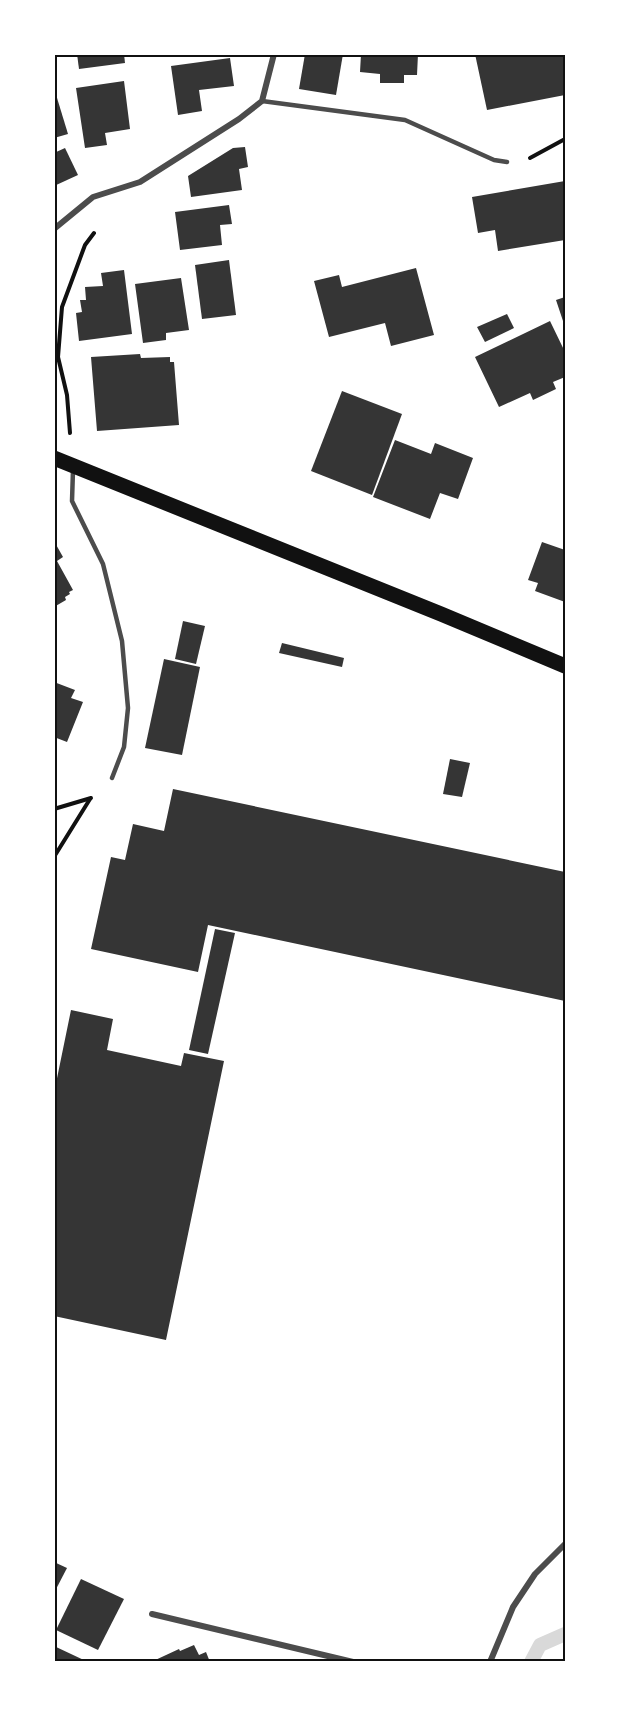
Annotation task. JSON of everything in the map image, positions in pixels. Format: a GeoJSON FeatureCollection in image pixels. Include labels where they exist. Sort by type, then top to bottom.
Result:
{"type":"FeatureCollection","features":[{"type":"Feature","properties":{"kind":"main road"},"geometry":{"type":"LineString","coordinates":[[54,458],[565,666]]}},
{"type":"Feature","properties":{"kind":"street"},"geometry":{"type":"LineString","coordinates":[[54,229],[93,197],[140,182],[239,119],[261,101],[274,54]]}},
{"type":"Feature","properties":{"kind":"street"},"geometry":{"type":"LineString","coordinates":[[490,1662],[513,1607],[536,1574],[565,1544]]}},
{"type":"Feature","properties":{"kind":"street"},"geometry":{"type":"LineString","coordinates":[[152,1614],[353,1662]]}},
{"type":"Feature","properties":{"kind":"lane"},"geometry":{"type":"LineString","coordinates":[[261,101],[405,120],[494,160],[507,162]]}},
{"type":"Feature","properties":{"kind":"lane"},"geometry":{"type":"LineString","coordinates":[[73,466],[72,501],[103,564],[122,641],[128,708],[124,747],[112,778]]}},
{"type":"Feature","properties":{"kind":"path"},"geometry":{"type":"LineString","coordinates":[[507,162],[520,163],[565,139]]}},
{"type":"Feature","properties":{"kind":"path"},"geometry":{"type":"LineString","coordinates":[[73,466],[67,395],[58,357],[62,307],[85,245],[99,226]]}},
{"type":"Feature","properties":{"kind":"path"},"geometry":{"type":"LineString","coordinates":[[54,857],[90,799],[112,778]]}},
{"type":"Feature","properties":{"kind":"path"},"geometry":{"type":"LineString","coordinates":[[54,809],[90,799]]}},
{"type":"Feature","properties":{"kind":"building"},"geometry":{"type":"Polygon","coordinates":[[[77,54],[124,54],[125,63],[79,69],[77,54]]]}},
{"type":"Feature","properties":{"kind":"building"},"geometry":{"type":"Polygon","coordinates":[[[305,54],[343,54],[336,95],[299,89],[305,54]]]}},
{"type":"Feature","properties":{"kind":"building"},"geometry":{"type":"Polygon","coordinates":[[[361,54],[418,54],[417,75],[404,75],[404,83],[380,83],[380,74],[360,72],[361,54]]]}},
{"type":"Feature","properties":{"kind":"building"},"geometry":{"type":"Polygon","coordinates":[[[475,54],[563,54],[565,95],[487,110],[475,54]]]}},
{"type":"Feature","properties":{"kind":"building"},"geometry":{"type":"Polygon","coordinates":[[[230,58],[234,86],[199,90],[202,111],[178,115],[171,66],[230,58]]]}},
{"type":"Feature","properties":{"kind":"building"},"geometry":{"type":"Polygon","coordinates":[[[124,81],[130,129],[105,133],[107,145],[85,148],[76,88],[124,81]]]}},
{"type":"Feature","properties":{"kind":"building"},"geometry":{"type":"Polygon","coordinates":[[[54,88],[68,134],[54,138],[54,88]]]}},
{"type":"Feature","properties":{"kind":"building"},"geometry":{"type":"Polygon","coordinates":[[[245,147],[248,167],[239,169],[242,190],[191,197],[188,176],[233,148],[245,147]]]}},
{"type":"Feature","properties":{"kind":"building"},"geometry":{"type":"Polygon","coordinates":[[[65,148],[78,175],[54,186],[54,153],[65,148]]]}},
{"type":"Feature","properties":{"kind":"building"},"geometry":{"type":"Polygon","coordinates":[[[565,181],[565,240],[498,251],[495,230],[478,233],[472,197],[565,181]]]}},
{"type":"Feature","properties":{"kind":"building"},"geometry":{"type":"Polygon","coordinates":[[[229,205],[232,224],[220,225],[222,245],[180,250],[175,212],[229,205]]]}},
{"type":"Feature","properties":{"kind":"building"},"geometry":{"type":"Polygon","coordinates":[[[229,260],[236,315],[202,319],[195,265],[229,260]]]}},
{"type":"Feature","properties":{"kind":"building"},"geometry":{"type":"Polygon","coordinates":[[[416,268],[434,335],[391,346],[385,323],[329,337],[314,281],[339,275],[342,287],[416,268]]]}},
{"type":"Feature","properties":{"kind":"building"},"geometry":{"type":"Polygon","coordinates":[[[124,270],[132,334],[79,341],[76,313],[82,312],[80,300],[86,300],[85,287],[103,286],[101,273],[124,270]]]}},
{"type":"Feature","properties":{"kind":"building"},"geometry":{"type":"Polygon","coordinates":[[[181,278],[189,330],[166,333],[166,340],[143,343],[135,284],[181,278]]]}},
{"type":"Feature","properties":{"kind":"building"},"geometry":{"type":"Polygon","coordinates":[[[565,297],[565,327],[556,300],[565,297]]]}},
{"type":"Feature","properties":{"kind":"building"},"geometry":{"type":"Polygon","coordinates":[[[507,314],[514,328],[485,342],[477,327],[507,314]]]}},
{"type":"Feature","properties":{"kind":"building"},"geometry":{"type":"Polygon","coordinates":[[[550,321],[565,352],[565,377],[553,382],[556,389],[533,400],[530,393],[499,407],[475,357],[550,321]]]}},
{"type":"Feature","properties":{"kind":"building"},"geometry":{"type":"Polygon","coordinates":[[[140,354],[141,358],[170,357],[170,362],[174,362],[179,425],[97,431],[91,357],[140,354]]]}},
{"type":"Feature","properties":{"kind":"building"},"geometry":{"type":"Polygon","coordinates":[[[342,391],[402,414],[372,495],[311,471],[342,391]]]}},
{"type":"Feature","properties":{"kind":"building"},"geometry":{"type":"Polygon","coordinates":[[[395,440],[431,454],[435,443],[473,458],[458,499],[440,493],[430,519],[373,497],[395,440]]]}},
{"type":"Feature","properties":{"kind":"building"},"geometry":{"type":"Polygon","coordinates":[[[54,541],[63,557],[57,561],[73,590],[65,597],[66,600],[54,607],[54,541]]]}},
{"type":"Feature","properties":{"kind":"building"},"geometry":{"type":"Polygon","coordinates":[[[542,542],[565,550],[565,602],[535,591],[538,583],[528,580],[542,542]]]}},
{"type":"Feature","properties":{"kind":"building"},"geometry":{"type":"Polygon","coordinates":[[[183,621],[205,626],[196,664],[175,659],[183,621]]]}},
{"type":"Feature","properties":{"kind":"building"},"geometry":{"type":"Polygon","coordinates":[[[282,643],[344,658],[342,667],[279,653],[282,643]]]}},
{"type":"Feature","properties":{"kind":"building"},"geometry":{"type":"Polygon","coordinates":[[[164,659],[200,667],[182,755],[145,748],[164,659]]]}},
{"type":"Feature","properties":{"kind":"building"},"geometry":{"type":"Polygon","coordinates":[[[54,682],[75,690],[71,698],[83,702],[67,742],[54,737],[54,682]]]}},
{"type":"Feature","properties":{"kind":"building"},"geometry":{"type":"Polygon","coordinates":[[[450,759],[470,763],[462,797],[443,794],[450,759]]]}},
{"type":"Feature","properties":{"kind":"building"},"geometry":{"type":"Polygon","coordinates":[[[173,789],[565,872],[565,1001],[208,925],[198,972],[91,949],[111,857],[125,860],[133,824],[164,831],[173,789]]]}},
{"type":"Feature","properties":{"kind":"building"},"geometry":{"type":"Polygon","coordinates":[[[215,929],[235,933],[208,1054],[189,1050],[215,929]]]}},
{"type":"Feature","properties":{"kind":"building"},"geometry":{"type":"Polygon","coordinates":[[[71,1010],[113,1019],[107,1050],[181,1066],[184,1053],[224,1061],[166,1340],[54,1316],[54,1093],[71,1010]]]}},
{"type":"Feature","properties":{"kind":"building"},"geometry":{"type":"Polygon","coordinates":[[[54,1562],[67,1568],[54,1593],[54,1562]]]}},
{"type":"Feature","properties":{"kind":"building"},"geometry":{"type":"Polygon","coordinates":[[[81,1579],[124,1599],[98,1650],[56,1630],[81,1579]]]}},
{"type":"Feature","properties":{"kind":"building"},"geometry":{"type":"Polygon","coordinates":[[[194,1645],[199,1655],[206,1652],[210,1662],[151,1662],[179,1649],[180,1651],[194,1645]]]}},
{"type":"Feature","properties":{"kind":"building"},"geometry":{"type":"Polygon","coordinates":[[[54,1646],[88,1662],[54,1662],[54,1646]]]}},
{"type":"Feature","properties":{"kind":"waterway"},"geometry":{"type":"LineString","coordinates":[[531,1662],[540,1645],[565,1634]]}}]}
